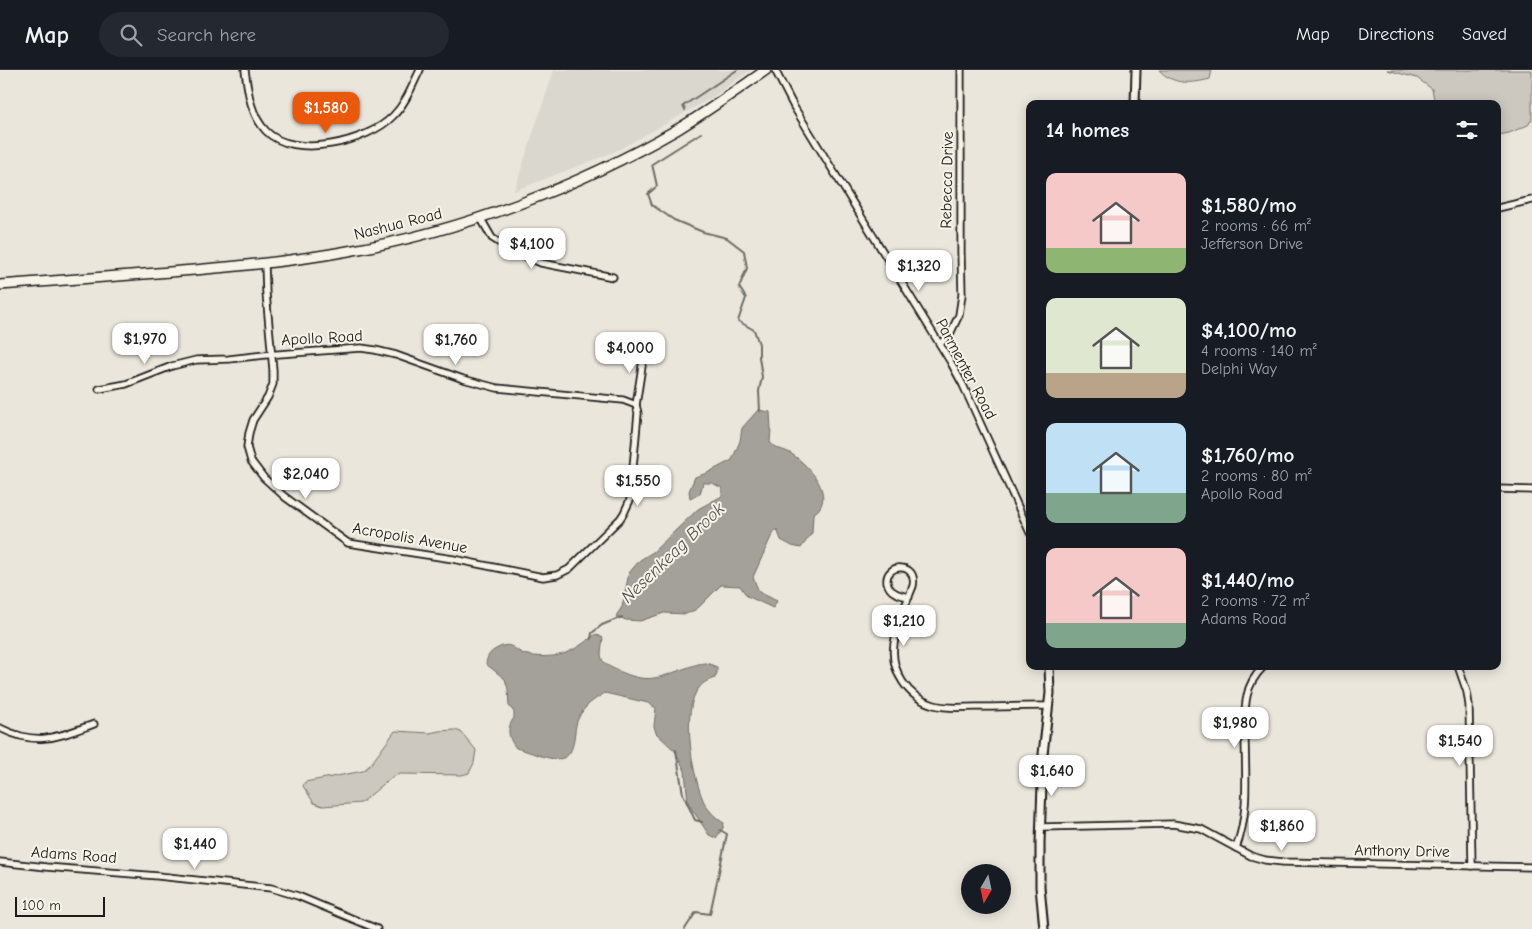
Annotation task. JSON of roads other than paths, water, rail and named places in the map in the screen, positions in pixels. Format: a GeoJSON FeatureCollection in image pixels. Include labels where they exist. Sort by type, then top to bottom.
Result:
{"type":"FeatureCollection","features":[{"type":"Feature","properties":{"kind":"main road","name":"Nashua Road"},"geometry":{"type":"LineString","coordinates":[[0,285],[265,264],[348,252],[433,231],[480,217],[563,185],[628,155],[699,115],[766,70]]}},
{"type":"Feature","properties":{"kind":"street"},"geometry":{"type":"LineString","coordinates":[[245,70],[251,105],[264,129],[282,141],[296,145],[317,146],[352,138],[371,131],[394,116],[403,105],[420,70]]}},
{"type":"Feature","properties":{"kind":"street","name":"Parmenter Road"},"geometry":{"type":"LineString","coordinates":[[774,70],[794,107],[950,361],[1026,524]]}},
{"type":"Feature","properties":{"kind":"street","name":"Rebecca Drive"},"geometry":{"type":"LineString","coordinates":[[940,344],[950,334],[959,315],[962,294],[960,252],[961,70]]}},
{"type":"Feature","properties":{"kind":"street"},"geometry":{"type":"LineString","coordinates":[[1135,100],[1136,70]]}},
{"type":"Feature","properties":{"kind":"street"},"geometry":{"type":"LineString","coordinates":[[1501,207],[1532,200]]}},
{"type":"Feature","properties":{"kind":"street"},"geometry":{"type":"LineString","coordinates":[[480,217],[492,238],[511,250],[541,263],[613,277]]}},
{"type":"Feature","properties":{"kind":"street","name":"Acropolis Avenue"},"geometry":{"type":"LineString","coordinates":[[265,264],[273,384],[268,397],[253,420],[249,433],[248,454],[255,467],[285,497],[342,540],[355,545],[439,557],[543,577],[557,575],[575,564],[620,519],[628,507],[632,494],[638,413],[636,405]]}},
{"type":"Feature","properties":{"kind":"street","name":"Apollo Road"},"geometry":{"type":"LineString","coordinates":[[99,389],[126,384],[172,366],[196,360],[229,359],[354,348],[396,355],[463,379],[497,388],[623,400],[636,405]]}},
{"type":"Feature","properties":{"kind":"street"},"geometry":{"type":"LineString","coordinates":[[636,405],[646,348]]}},
{"type":"Feature","properties":{"kind":"street"},"geometry":{"type":"LineString","coordinates":[[1501,489],[1532,490]]}},
{"type":"Feature","properties":{"kind":"street"},"geometry":{"type":"LineString","coordinates":[[909,597],[895,592],[889,586],[889,574],[896,568],[908,570],[914,581],[909,597],[896,635],[893,653],[896,670],[905,686],[919,698],[927,703],[944,707],[1049,706]]}},
{"type":"Feature","properties":{"kind":"street"},"geometry":{"type":"LineString","coordinates":[[1044,929],[1040,888],[1041,827],[1043,754],[1049,706],[1049,670]]}},
{"type":"Feature","properties":{"kind":"street"},"geometry":{"type":"LineString","coordinates":[[1236,848],[1245,812],[1245,716],[1247,696],[1254,678],[1261,670]]}},
{"type":"Feature","properties":{"kind":"street"},"geometry":{"type":"LineString","coordinates":[[1459,670],[1467,692],[1469,706],[1472,866]]}},
{"type":"Feature","properties":{"kind":"street"},"geometry":{"type":"LineString","coordinates":[[0,728],[15,736],[32,739],[48,738],[94,724]]}},
{"type":"Feature","properties":{"kind":"street","name":"Anthony Drive"},"geometry":{"type":"LineString","coordinates":[[1041,827],[1187,825],[1208,831],[1236,848],[1258,858],[1283,862],[1532,867]]}},
{"type":"Feature","properties":{"kind":"street","name":"Adams Road"},"geometry":{"type":"LineString","coordinates":[[0,862],[264,887],[298,896],[377,929]]}},
{"type":"Feature","properties":{"kind":"water"},"geometry":{"type":"Polygon","coordinates":[[[758,410],[770,412],[770,442],[776,448],[790,453],[803,463],[815,477],[822,493],[822,502],[819,509],[813,514],[812,533],[801,548],[781,540],[777,529],[771,537],[753,577],[759,592],[777,601],[773,608],[747,596],[740,586],[721,585],[697,609],[686,614],[664,613],[640,621],[626,620],[616,616],[622,607],[629,573],[640,560],[653,552],[698,509],[722,496],[722,488],[712,483],[703,483],[700,494],[690,498],[689,491],[695,477],[732,460],[740,441],[742,428],[758,410]]]}},
{"type":"Feature","properties":{"kind":"water"},"geometry":{"type":"Polygon","coordinates":[[[596,634],[603,638],[601,655],[604,662],[612,668],[632,676],[645,678],[660,677],[701,663],[717,667],[715,678],[702,684],[693,698],[689,728],[696,779],[705,804],[724,823],[716,838],[709,835],[688,803],[685,771],[675,751],[656,733],[654,726],[656,708],[648,703],[605,693],[597,698],[580,714],[571,750],[564,758],[553,759],[542,756],[516,748],[513,744],[509,729],[514,718],[514,712],[509,706],[508,689],[505,679],[486,664],[492,651],[506,645],[531,656],[559,655],[574,649],[596,634]]]}},
{"type":"Feature","properties":{"kind":"waterway","name":"Nesenkeag Brook"},"geometry":{"type":"LineString","coordinates":[[685,110],[683,106],[737,70]]}},
{"type":"Feature","properties":{"kind":"waterway","name":"Nesenkeag Brook"},"geometry":{"type":"LineString","coordinates":[[701,133],[652,164],[657,186],[648,194],[652,205],[674,220],[703,232],[727,238],[744,251],[747,268],[739,287],[746,298],[738,321],[754,330],[759,344],[762,377],[759,391],[760,411]]}},
{"type":"Feature","properties":{"kind":"waterway","name":"Nesenkeag Brook"},"geometry":{"type":"LineString","coordinates":[[591,639],[592,633],[602,625],[622,617]]}},
{"type":"Feature","properties":{"kind":"waterway","name":"Nesenkeag Brook"},"geometry":{"type":"LineString","coordinates":[[676,750],[683,794],[695,820],[702,822]]}},
{"type":"Feature","properties":{"kind":"waterway","name":"Nesenkeag Brook"},"geometry":{"type":"LineString","coordinates":[[685,929],[696,912],[710,914],[727,834],[720,830]]}}]}
